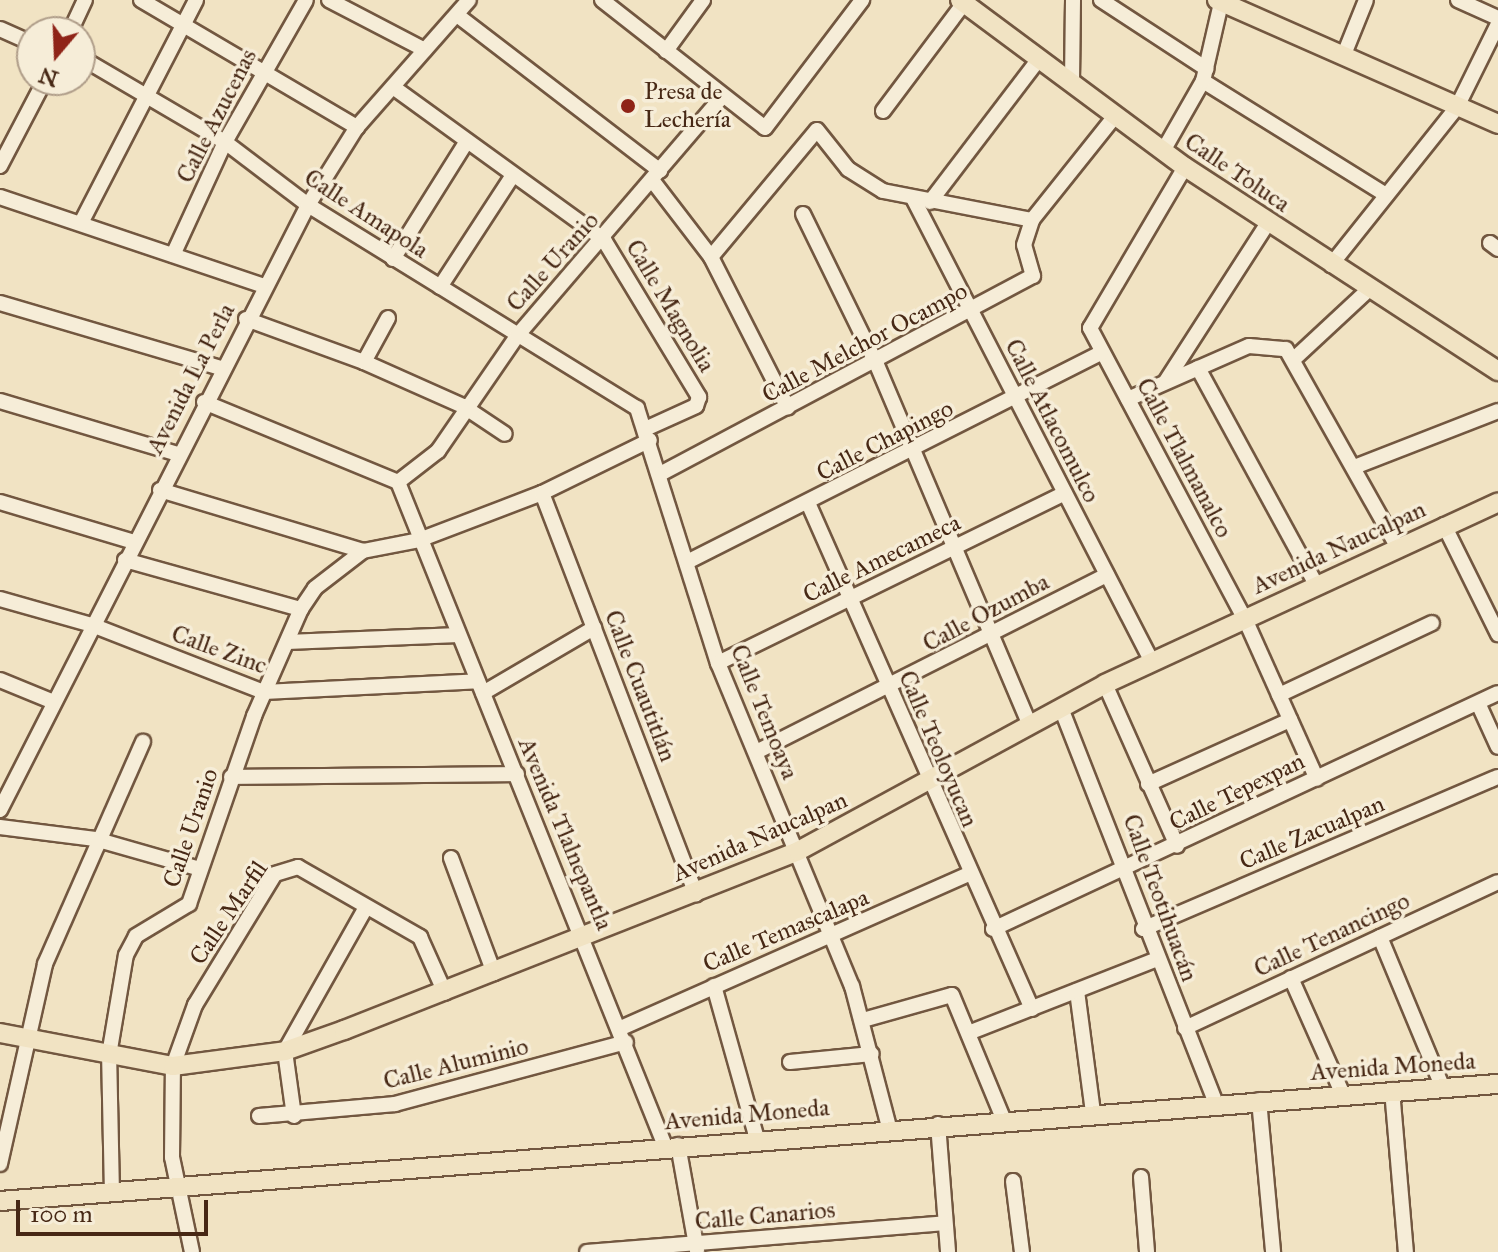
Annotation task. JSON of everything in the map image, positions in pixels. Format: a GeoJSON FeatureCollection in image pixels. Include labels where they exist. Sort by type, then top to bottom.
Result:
{"type":"FeatureCollection","features":[{"type":"Feature","properties":{"kind":"main road"},"geometry":{"type":"LineString","coordinates":[[1219,1],[1498,124]]}},
{"type":"Feature","properties":{"kind":"main road","name":"Calle Toluca"},"geometry":{"type":"LineString","coordinates":[[962,2],[1185,167],[1368,290],[1498,371]]}},
{"type":"Feature","properties":{"kind":"main road","name":"Avenida Naucalpan"},"geometry":{"type":"LineString","coordinates":[[0,1033],[173,1066],[285,1051],[445,993],[798,851],[930,783],[1105,684],[1397,546],[1498,502]]}},
{"type":"Feature","properties":{"kind":"main road","name":"Avenida Moneda"},"geometry":{"type":"LineString","coordinates":[[0,1201],[178,1190],[1003,1118],[1498,1084]]}},
{"type":"Feature","properties":{"kind":"street"},"geometry":{"type":"LineString","coordinates":[[141,0],[357,127]]}},
{"type":"Feature","properties":{"kind":"street"},"geometry":{"type":"LineString","coordinates":[[81,223],[196,0]]}},
{"type":"Feature","properties":{"kind":"street","name":"Calle Azucenas"},"geometry":{"type":"LineString","coordinates":[[173,255],[225,142],[306,0]]}},
{"type":"Feature","properties":{"kind":"street"},"geometry":{"type":"LineString","coordinates":[[329,0],[348,4],[425,50]]}},
{"type":"Feature","properties":{"kind":"street","name":"Avenida La Perla"},"geometry":{"type":"LineString","coordinates":[[0,810],[6,785],[54,702],[262,285],[308,205],[357,127],[469,0]]}},
{"type":"Feature","properties":{"kind":"street"},"geometry":{"type":"LineString","coordinates":[[602,0],[765,128],[862,0]]}},
{"type":"Feature","properties":{"kind":"street"},"geometry":{"type":"LineString","coordinates":[[666,51],[703,0]]}},
{"type":"Feature","properties":{"kind":"street"},"geometry":{"type":"LineString","coordinates":[[1072,82],[1073,0]]}},
{"type":"Feature","properties":{"kind":"street"},"geometry":{"type":"LineString","coordinates":[[1101,0],[1205,75],[1386,195]]}},
{"type":"Feature","properties":{"kind":"street"},"geometry":{"type":"LineString","coordinates":[[1343,57],[1366,0]]}},
{"type":"Feature","properties":{"kind":"street"},"geometry":{"type":"LineString","coordinates":[[1458,0],[1498,18]]}},
{"type":"Feature","properties":{"kind":"street"},"geometry":{"type":"LineString","coordinates":[[1163,151],[1205,75],[1219,1]]}},
{"type":"Feature","properties":{"kind":"street"},"geometry":{"type":"LineString","coordinates":[[883,111],[962,2]]}},
{"type":"Feature","properties":{"kind":"street"},"geometry":{"type":"LineString","coordinates":[[457,15],[656,176],[711,257],[788,408]]}},
{"type":"Feature","properties":{"kind":"street"},"geometry":{"type":"LineString","coordinates":[[1331,265],[1457,107],[1498,24]]}},
{"type":"Feature","properties":{"kind":"street"},"geometry":{"type":"LineString","coordinates":[[922,201],[1039,59]]}},
{"type":"Feature","properties":{"kind":"street","name":"Calle Amapola"},"geometry":{"type":"LineString","coordinates":[[96,65],[148,93],[225,142],[308,205],[393,259],[632,403]]}},
{"type":"Feature","properties":{"kind":"street","name":"Calle Magnolia"},"geometry":{"type":"LineString","coordinates":[[393,87],[604,240],[699,397],[696,406],[648,434]]}},
{"type":"Feature","properties":{"kind":"street"},"geometry":{"type":"LineString","coordinates":[[0,166],[5,145],[35,96]]}},
{"type":"Feature","properties":{"kind":"street","name":"Calle Uranio"},"geometry":{"type":"LineString","coordinates":[[398,482],[420,471],[463,406],[517,336],[604,240],[723,96]]}},
{"type":"Feature","properties":{"kind":"street"},"geometry":{"type":"LineString","coordinates":[[711,257],[812,131],[862,181],[922,201],[1032,220],[1115,116]]}},
{"type":"Feature","properties":{"kind":"street"},"geometry":{"type":"LineString","coordinates":[[393,259],[467,141]]}},
{"type":"Feature","properties":{"kind":"street","name":"Calle Tlalmanalco"},"geometry":{"type":"LineString","coordinates":[[1185,167],[1093,319],[1101,353],[1245,619],[1317,779]]}},
{"type":"Feature","properties":{"kind":"street"},"geometry":{"type":"LineString","coordinates":[[440,287],[513,175]]}},
{"type":"Feature","properties":{"kind":"street"},"geometry":{"type":"LineString","coordinates":[[0,197],[262,285]]}},
{"type":"Feature","properties":{"kind":"street","name":"Calle Atlacomulco"},"geometry":{"type":"LineString","coordinates":[[922,201],[972,312],[1152,662]]}},
{"type":"Feature","properties":{"kind":"street"},"geometry":{"type":"LineString","coordinates":[[803,214],[877,365],[1030,725]]}},
{"type":"Feature","properties":{"kind":"street","name":"Calle Melchor Ocampo"},"geometry":{"type":"LineString","coordinates":[[662,473],[877,365],[1036,272],[1024,245],[1032,220]]}},
{"type":"Feature","properties":{"kind":"street"},"geometry":{"type":"LineString","coordinates":[[1166,382],[1268,223]]}},
{"type":"Feature","properties":{"kind":"street"},"geometry":{"type":"LineString","coordinates":[[1296,357],[1368,290]]}},
{"type":"Feature","properties":{"kind":"street"},"geometry":{"type":"LineString","coordinates":[[0,303],[221,368]]}},
{"type":"Feature","properties":{"kind":"street"},"geometry":{"type":"LineString","coordinates":[[364,362],[388,318]]}},
{"type":"Feature","properties":{"kind":"street"},"geometry":{"type":"LineString","coordinates":[[246,319],[364,362],[463,406],[505,434]]}},
{"type":"Feature","properties":{"kind":"street"},"geometry":{"type":"LineString","coordinates":[[1128,399],[1263,343],[1296,357],[1357,466],[1397,546]]}},
{"type":"Feature","properties":{"kind":"street","name":"Calle Chapingo"},"geometry":{"type":"LineString","coordinates":[[687,562],[914,453],[1101,353]]}},
{"type":"Feature","properties":{"kind":"street"},"geometry":{"type":"LineString","coordinates":[[1198,368],[1316,584]]}},
{"type":"Feature","properties":{"kind":"street"},"geometry":{"type":"LineString","coordinates":[[0,401],[178,454]]}},
{"type":"Feature","properties":{"kind":"street"},"geometry":{"type":"LineString","coordinates":[[204,402],[398,482],[419,540]]}},
{"type":"Feature","properties":{"kind":"street","name":"Calle Temoaya"},"geometry":{"type":"LineString","coordinates":[[632,403],[648,434],[662,473],[718,663],[798,851],[863,1020],[889,1127]]}},
{"type":"Feature","properties":{"kind":"street"},"geometry":{"type":"LineString","coordinates":[[1357,466],[1498,411]]}},
{"type":"Feature","properties":{"kind":"street"},"geometry":{"type":"LineString","coordinates":[[160,490],[363,551],[419,540],[542,493],[648,434]]}},
{"type":"Feature","properties":{"kind":"street","name":"Calle Cuautitlán"},"geometry":{"type":"LineString","coordinates":[[542,493],[696,894]]}},
{"type":"Feature","properties":{"kind":"street","name":"Calle Amecameca"},"geometry":{"type":"LineString","coordinates":[[718,663],[1065,493]]}},
{"type":"Feature","properties":{"kind":"street"},"geometry":{"type":"LineString","coordinates":[[0,502],[134,542]]}},
{"type":"Feature","properties":{"kind":"street","name":"Calle Teoloyucan"},"geometry":{"type":"LineString","coordinates":[[809,505],[968,874],[1032,1009]]}},
{"type":"Feature","properties":{"kind":"street"},"geometry":{"type":"LineString","coordinates":[[1444,525],[1498,634]]}},
{"type":"Feature","properties":{"kind":"street","name":"Avenida Tlalnepantla"},"geometry":{"type":"LineString","coordinates":[[419,540],[672,1146],[696,1248]]}},
{"type":"Feature","properties":{"kind":"street","name":"Calle Uranio"},"geometry":{"type":"LineString","coordinates":[[112,1194],[109,1055],[126,955],[136,936],[182,914],[264,692],[301,609],[315,588],[363,551]]}},
{"type":"Feature","properties":{"kind":"street"},"geometry":{"type":"LineString","coordinates":[[125,560],[301,609]]}},
{"type":"Feature","properties":{"kind":"street","name":"Calle Ozumba"},"geometry":{"type":"LineString","coordinates":[[756,752],[889,690],[1107,575]]}},
{"type":"Feature","properties":{"kind":"street","name":"Calle Zinc"},"geometry":{"type":"LineString","coordinates":[[0,599],[92,625],[264,692],[480,687]]}},
{"type":"Feature","properties":{"kind":"street"},"geometry":{"type":"LineString","coordinates":[[1279,695],[1432,623]]}},
{"type":"Feature","properties":{"kind":"street"},"geometry":{"type":"LineString","coordinates":[[480,687],[594,628]]}},
{"type":"Feature","properties":{"kind":"street"},"geometry":{"type":"LineString","coordinates":[[287,642],[459,635]]}},
{"type":"Feature","properties":{"kind":"street"},"geometry":{"type":"LineString","coordinates":[[0,680],[54,702]]}},
{"type":"Feature","properties":{"kind":"street"},"geometry":{"type":"LineString","coordinates":[[1105,684],[1177,846]]}},
{"type":"Feature","properties":{"kind":"street","name":"Calle Tepexpan"},"geometry":{"type":"LineString","coordinates":[[993,929],[1177,846],[1498,693]]}},
{"type":"Feature","properties":{"kind":"street"},"geometry":{"type":"LineString","coordinates":[[1478,703],[1498,747]]}},
{"type":"Feature","properties":{"kind":"street","name":"Calle Teotihuacán"},"geometry":{"type":"LineString","coordinates":[[1061,708],[1126,869],[1143,929],[1216,1103]]}},
{"type":"Feature","properties":{"kind":"street"},"geometry":{"type":"LineString","coordinates":[[1148,784],[1290,720]]}},
{"type":"Feature","properties":{"kind":"street"},"geometry":{"type":"LineString","coordinates":[[0,1164],[45,964],[95,839],[143,742]]}},
{"type":"Feature","properties":{"kind":"street"},"geometry":{"type":"LineString","coordinates":[[231,777],[517,774]]}},
{"type":"Feature","properties":{"kind":"street","name":"Calle Zacualpan"},"geometry":{"type":"LineString","coordinates":[[1143,929],[1498,777]]}},
{"type":"Feature","properties":{"kind":"street"},"geometry":{"type":"LineString","coordinates":[[0,827],[95,839],[200,869]]}},
{"type":"Feature","properties":{"kind":"street"},"geometry":{"type":"LineString","coordinates":[[451,858],[494,973]]}},
{"type":"Feature","properties":{"kind":"street","name":"Calle Marfil"},"geometry":{"type":"LineString","coordinates":[[192,1252],[178,1190],[173,1066],[195,1005],[275,874],[298,867],[420,937],[445,993]]}},
{"type":"Feature","properties":{"kind":"street","name":"Calle Temascalapa"},"geometry":{"type":"LineString","coordinates":[[621,1028],[968,874]]}},
{"type":"Feature","properties":{"kind":"street","name":"Calle Tenancingo"},"geometry":{"type":"LineString","coordinates":[[1185,1028],[1498,882]]}},
{"type":"Feature","properties":{"kind":"street"},"geometry":{"type":"LineString","coordinates":[[294,1116],[285,1051],[366,907]]}},
{"type":"Feature","properties":{"kind":"street"},"geometry":{"type":"LineString","coordinates":[[1380,937],[1443,1088]]}},
{"type":"Feature","properties":{"kind":"street"},"geometry":{"type":"LineString","coordinates":[[971,1032],[1157,959]]}},
{"type":"Feature","properties":{"kind":"street"},"geometry":{"type":"LineString","coordinates":[[1291,978],[1343,1095]]}},
{"type":"Feature","properties":{"kind":"street"},"geometry":{"type":"LineString","coordinates":[[714,986],[757,1139]]}},
{"type":"Feature","properties":{"kind":"street"},"geometry":{"type":"LineString","coordinates":[[1077,991],[1093,1112]]}},
{"type":"Feature","properties":{"kind":"street"},"geometry":{"type":"LineString","coordinates":[[863,1020],[952,995],[971,1032],[1003,1118]]}},
{"type":"Feature","properties":{"kind":"street","name":"Calle Aluminio"},"geometry":{"type":"LineString","coordinates":[[259,1116],[294,1116],[395,1104],[626,1042]]}},
{"type":"Feature","properties":{"kind":"street"},"geometry":{"type":"LineString","coordinates":[[790,1062],[872,1054]]}},
{"type":"Feature","properties":{"kind":"street"},"geometry":{"type":"LineString","coordinates":[[1392,1090],[1406,1252]]}},
{"type":"Feature","properties":{"kind":"street"},"geometry":{"type":"LineString","coordinates":[[1259,1100],[1273,1252]]}},
{"type":"Feature","properties":{"kind":"street"},"geometry":{"type":"LineString","coordinates":[[938,1124],[948,1252]]}},
{"type":"Feature","properties":{"kind":"street"},"geometry":{"type":"LineString","coordinates":[[1141,1177],[1147,1252]]}},
{"type":"Feature","properties":{"kind":"street"},"geometry":{"type":"LineString","coordinates":[[1013,1181],[1022,1252]]}},
{"type":"Feature","properties":{"kind":"street","name":"Calle Canarios"},"geometry":{"type":"LineString","coordinates":[[587,1252],[696,1248],[945,1223]]}},
{"type":"Feature","properties":{"kind":"place","name":"Presa de Lechería"},"geometry":{"type":"Point","coordinates":[628,106]}}]}
